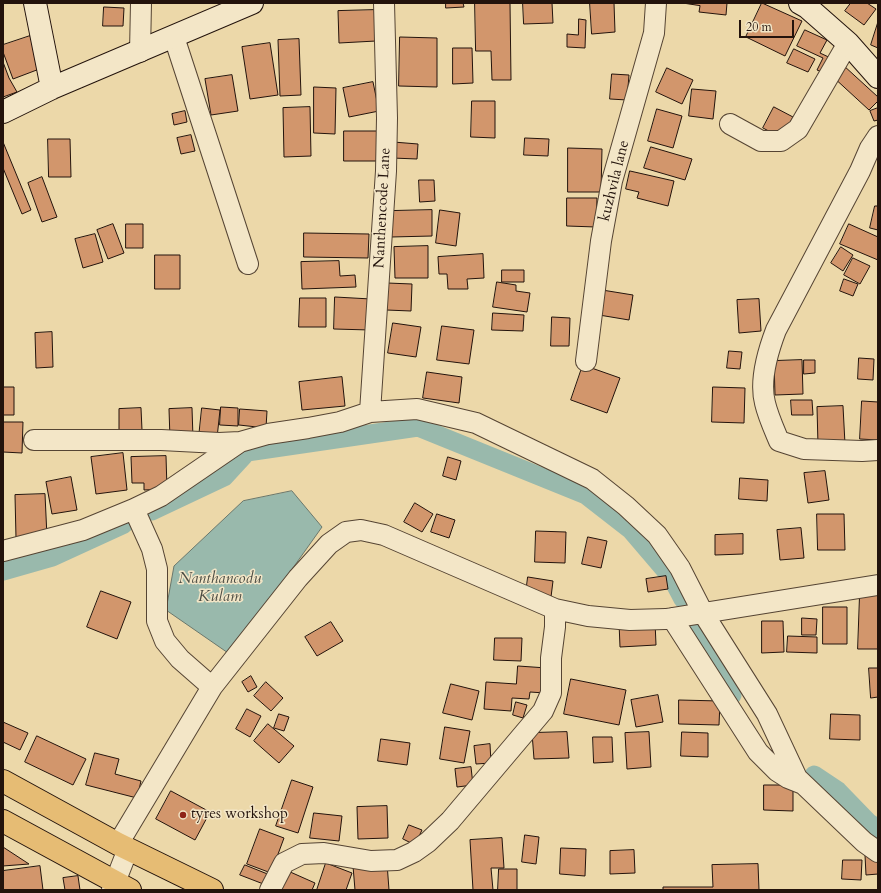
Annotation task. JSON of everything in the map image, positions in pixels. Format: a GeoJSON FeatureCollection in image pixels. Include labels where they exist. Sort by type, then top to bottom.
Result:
{"type":"FeatureCollection","features":[{"type":"Feature","properties":{"kind":"main road"},"geometry":{"type":"LineString","coordinates":[[36,3],[52,88]]}},
{"type":"Feature","properties":{"kind":"main road"},"geometry":{"type":"LineString","coordinates":[[3,112],[52,88],[140,52],[252,3]]}},
{"type":"Feature","properties":{"kind":"main road"},"geometry":{"type":"LineString","coordinates":[[800,3],[848,43],[878,77]]}},
{"type":"Feature","properties":{"kind":"main road"},"geometry":{"type":"LineString","coordinates":[[3,781],[123,847],[212,890]]}},
{"type":"Feature","properties":{"kind":"main road"},"geometry":{"type":"LineString","coordinates":[[3,821],[119,887]]}},
{"type":"Feature","properties":{"kind":"street"},"geometry":{"type":"LineString","coordinates":[[140,52],[141,3]]}},
{"type":"Feature","properties":{"kind":"street","name":"Nanthencode Lane"},"geometry":{"type":"LineString","coordinates":[[370,412],[386,170],[387,118],[384,3]]}},
{"type":"Feature","properties":{"kind":"street","name":"kuzhvila lane"},"geometry":{"type":"LineString","coordinates":[[586,361],[601,241],[612,181],[654,33],[656,3]]}},
{"type":"Feature","properties":{"kind":"street"},"geometry":{"type":"LineString","coordinates":[[174,37],[248,264]]}},
{"type":"Feature","properties":{"kind":"street"},"geometry":{"type":"LineString","coordinates":[[730,124],[761,141],[781,141],[798,128],[848,43]]}},
{"type":"Feature","properties":{"kind":"street"},"geometry":{"type":"LineString","coordinates":[[878,136],[776,330],[770,348],[763,381],[765,402],[779,441],[804,449],[862,451],[878,450]]}},
{"type":"Feature","properties":{"kind":"street"},"geometry":{"type":"LineString","coordinates":[[34,440],[161,440],[219,443],[240,442],[268,434],[340,422],[370,412],[417,409],[476,423],[592,479],[626,506],[657,535],[680,568],[703,613],[767,714],[797,778],[864,842],[878,852]]}},
{"type":"Feature","properties":{"kind":"street"},"geometry":{"type":"LineString","coordinates":[[3,551],[82,530],[134,509],[161,496],[240,442]]}},
{"type":"Feature","properties":{"kind":"street"},"geometry":{"type":"LineString","coordinates":[[134,509],[152,549],[157,569],[157,620],[165,641],[180,659],[212,687]]}},
{"type":"Feature","properties":{"kind":"street"},"geometry":{"type":"LineString","coordinates":[[119,887],[123,847],[212,687],[298,578],[329,544],[346,532],[360,530],[384,535],[555,610],[588,616],[630,620],[672,618],[878,585]]}},
{"type":"Feature","properties":{"kind":"street"},"geometry":{"type":"LineString","coordinates":[[270,890],[284,863],[302,854],[324,853],[371,861],[397,860],[414,852],[428,842],[450,821],[543,711],[551,694],[551,658],[555,627],[555,610]]}},
{"type":"Feature","properties":{"kind":"street"},"geometry":{"type":"LineString","coordinates":[[672,618],[758,752],[777,771],[788,778],[803,784]]}},
{"type":"Feature","properties":{"kind":"water","name":"Nanthancodu Kulam"},"geometry":{"type":"Polygon","coordinates":[[[292,491],[322,527],[231,655],[166,610],[174,566],[243,501],[292,491]]]}},
{"type":"Feature","properties":{"kind":"building"},"geometry":{"type":"Polygon","coordinates":[[[446,3],[463,3],[464,7],[446,8],[446,3]]]}},
{"type":"Feature","properties":{"kind":"building"},"geometry":{"type":"Polygon","coordinates":[[[475,3],[510,3],[511,80],[492,80],[491,51],[476,51],[475,3]]]}},
{"type":"Feature","properties":{"kind":"building"},"geometry":{"type":"Polygon","coordinates":[[[523,3],[552,3],[553,23],[524,24],[523,3]]]}},
{"type":"Feature","properties":{"kind":"building"},"geometry":{"type":"Polygon","coordinates":[[[590,3],[614,3],[615,32],[592,34],[590,3]]]}},
{"type":"Feature","properties":{"kind":"building"},"geometry":{"type":"Polygon","coordinates":[[[683,3],[727,3],[726,15],[699,12],[700,6],[683,3]]]}},
{"type":"Feature","properties":{"kind":"building"},"geometry":{"type":"Polygon","coordinates":[[[762,3],[802,21],[785,56],[746,37],[762,3]]]}},
{"type":"Feature","properties":{"kind":"building"},"geometry":{"type":"Polygon","coordinates":[[[851,3],[867,3],[876,9],[864,25],[845,11],[851,3]]]}},
{"type":"Feature","properties":{"kind":"building"},"geometry":{"type":"Polygon","coordinates":[[[104,7],[124,8],[123,26],[103,26],[104,7]]]}},
{"type":"Feature","properties":{"kind":"building"},"geometry":{"type":"Polygon","coordinates":[[[375,10],[376,41],[339,43],[338,11],[375,10]]]}},
{"type":"Feature","properties":{"kind":"building"},"geometry":{"type":"Polygon","coordinates":[[[579,19],[586,20],[585,48],[567,47],[567,34],[578,35],[579,19]]]}},
{"type":"Feature","properties":{"kind":"building"},"geometry":{"type":"Polygon","coordinates":[[[878,22],[878,48],[871,45],[878,22]]]}},
{"type":"Feature","properties":{"kind":"building"},"geometry":{"type":"Polygon","coordinates":[[[805,30],[827,40],[820,53],[835,60],[829,75],[817,70],[823,58],[797,46],[805,30]]]}},
{"type":"Feature","properties":{"kind":"building"},"geometry":{"type":"Polygon","coordinates":[[[30,36],[42,68],[13,79],[3,52],[3,45],[30,36]]]}},
{"type":"Feature","properties":{"kind":"building"},"geometry":{"type":"Polygon","coordinates":[[[400,37],[437,38],[437,87],[399,86],[400,37]]]}},
{"type":"Feature","properties":{"kind":"building"},"geometry":{"type":"Polygon","coordinates":[[[299,39],[301,95],[280,96],[278,40],[299,39]]]}},
{"type":"Feature","properties":{"kind":"building"},"geometry":{"type":"Polygon","coordinates":[[[270,43],[278,95],[250,99],[242,47],[270,43]]]}},
{"type":"Feature","properties":{"kind":"building"},"geometry":{"type":"Polygon","coordinates":[[[453,48],[472,48],[473,83],[453,84],[453,48]]]}},
{"type":"Feature","properties":{"kind":"building"},"geometry":{"type":"Polygon","coordinates":[[[794,49],[815,59],[808,72],[787,63],[794,49]]]}},
{"type":"Feature","properties":{"kind":"building"},"geometry":{"type":"Polygon","coordinates":[[[3,62],[9,78],[17,92],[3,97],[3,62]]]}},
{"type":"Feature","properties":{"kind":"building"},"geometry":{"type":"Polygon","coordinates":[[[843,65],[878,97],[878,101],[869,110],[832,76],[843,65]]]}},
{"type":"Feature","properties":{"kind":"building"},"geometry":{"type":"Polygon","coordinates":[[[667,68],[693,80],[682,104],[656,92],[667,68]]]}},
{"type":"Feature","properties":{"kind":"building"},"geometry":{"type":"Polygon","coordinates":[[[612,74],[629,75],[627,100],[610,99],[612,74]]]}},
{"type":"Feature","properties":{"kind":"building"},"geometry":{"type":"Polygon","coordinates":[[[232,75],[238,111],[211,115],[205,79],[232,75]]]}},
{"type":"Feature","properties":{"kind":"building"},"geometry":{"type":"Polygon","coordinates":[[[373,82],[379,111],[349,117],[343,88],[373,82]]]}},
{"type":"Feature","properties":{"kind":"building"},"geometry":{"type":"Polygon","coordinates":[[[314,87],[336,88],[335,134],[314,133],[314,87]]]}},
{"type":"Feature","properties":{"kind":"building"},"geometry":{"type":"Polygon","coordinates":[[[692,89],[716,91],[713,119],[689,116],[692,89]]]}},
{"type":"Feature","properties":{"kind":"building"},"geometry":{"type":"Polygon","coordinates":[[[472,101],[495,101],[495,138],[471,137],[472,101]]]}},
{"type":"Feature","properties":{"kind":"building"},"geometry":{"type":"Polygon","coordinates":[[[310,107],[311,156],[284,157],[283,108],[310,107]]]}},
{"type":"Feature","properties":{"kind":"building"},"geometry":{"type":"Polygon","coordinates":[[[774,107],[793,117],[782,138],[763,128],[774,107]]]}},
{"type":"Feature","properties":{"kind":"building"},"geometry":{"type":"Polygon","coordinates":[[[878,108],[878,120],[874,121],[870,111],[878,108]]]}},
{"type":"Feature","properties":{"kind":"building"},"geometry":{"type":"Polygon","coordinates":[[[657,109],[682,116],[673,148],[648,141],[657,109]]]}},
{"type":"Feature","properties":{"kind":"building"},"geometry":{"type":"Polygon","coordinates":[[[185,111],[187,122],[174,125],[172,114],[185,111]]]}},
{"type":"Feature","properties":{"kind":"building"},"geometry":{"type":"Polygon","coordinates":[[[344,131],[384,131],[383,161],[344,161],[344,131]]]}},
{"type":"Feature","properties":{"kind":"building"},"geometry":{"type":"Polygon","coordinates":[[[191,135],[195,151],[181,154],[177,138],[191,135]]]}},
{"type":"Feature","properties":{"kind":"building"},"geometry":{"type":"Polygon","coordinates":[[[525,138],[549,139],[548,156],[524,155],[525,138]]]}},
{"type":"Feature","properties":{"kind":"building"},"geometry":{"type":"Polygon","coordinates":[[[48,139],[70,139],[71,177],[49,177],[48,139]]]}},
{"type":"Feature","properties":{"kind":"building"},"geometry":{"type":"Polygon","coordinates":[[[3,142],[31,210],[22,214],[3,168],[3,142]]]}},
{"type":"Feature","properties":{"kind":"building"},"geometry":{"type":"Polygon","coordinates":[[[393,142],[418,144],[417,159],[392,158],[393,142]]]}},
{"type":"Feature","properties":{"kind":"building"},"geometry":{"type":"Polygon","coordinates":[[[651,147],[692,159],[685,180],[644,168],[651,147]]]}},
{"type":"Feature","properties":{"kind":"building"},"geometry":{"type":"Polygon","coordinates":[[[568,148],[602,149],[601,192],[568,192],[568,148]]]}},
{"type":"Feature","properties":{"kind":"building"},"geometry":{"type":"Polygon","coordinates":[[[630,171],[674,181],[668,206],[637,198],[639,192],[626,189],[630,171]]]}},
{"type":"Feature","properties":{"kind":"building"},"geometry":{"type":"Polygon","coordinates":[[[42,177],[57,217],[42,222],[28,183],[42,177]]]}},
{"type":"Feature","properties":{"kind":"building"},"geometry":{"type":"Polygon","coordinates":[[[419,180],[434,180],[435,201],[420,202],[419,180]]]}},
{"type":"Feature","properties":{"kind":"building"},"geometry":{"type":"Polygon","coordinates":[[[567,198],[597,198],[596,227],[567,226],[567,198]]]}},
{"type":"Feature","properties":{"kind":"building"},"geometry":{"type":"Polygon","coordinates":[[[875,206],[878,206],[878,230],[870,228],[875,206]]]}},
{"type":"Feature","properties":{"kind":"building"},"geometry":{"type":"Polygon","coordinates":[[[432,210],[432,236],[391,237],[391,211],[432,210]]]}},
{"type":"Feature","properties":{"kind":"building"},"geometry":{"type":"Polygon","coordinates":[[[440,210],[460,213],[456,246],[436,243],[440,210]]]}},
{"type":"Feature","properties":{"kind":"building"},"geometry":{"type":"Polygon","coordinates":[[[113,224],[124,253],[108,259],[97,230],[113,224]]]}},
{"type":"Feature","properties":{"kind":"building"},"geometry":{"type":"Polygon","coordinates":[[[126,224],[143,224],[143,248],[126,248],[126,224]]]}},
{"type":"Feature","properties":{"kind":"building"},"geometry":{"type":"Polygon","coordinates":[[[849,224],[878,237],[878,260],[840,244],[849,224]]]}},
{"type":"Feature","properties":{"kind":"building"},"geometry":{"type":"Polygon","coordinates":[[[304,233],[369,234],[368,258],[304,257],[304,233]]]}},
{"type":"Feature","properties":{"kind":"building"},"geometry":{"type":"Polygon","coordinates":[[[95,234],[103,262],[83,268],[75,239],[95,234]]]}},
{"type":"Feature","properties":{"kind":"building"},"geometry":{"type":"Polygon","coordinates":[[[428,246],[428,278],[395,278],[394,247],[428,246]]]}},
{"type":"Feature","properties":{"kind":"building"},"geometry":{"type":"Polygon","coordinates":[[[841,247],[853,255],[843,271],[831,263],[841,247]]]}},
{"type":"Feature","properties":{"kind":"building"},"geometry":{"type":"Polygon","coordinates":[[[483,254],[484,278],[467,279],[468,289],[448,289],[447,274],[439,274],[438,257],[483,254]]]}},
{"type":"Feature","properties":{"kind":"building"},"geometry":{"type":"Polygon","coordinates":[[[155,255],[180,255],[180,289],[155,289],[155,255]]]}},
{"type":"Feature","properties":{"kind":"building"},"geometry":{"type":"Polygon","coordinates":[[[853,258],[870,266],[860,284],[844,275],[853,258]]]}},
{"type":"Feature","properties":{"kind":"building"},"geometry":{"type":"Polygon","coordinates":[[[339,261],[340,276],[355,275],[356,287],[302,289],[301,262],[339,261]]]}},
{"type":"Feature","properties":{"kind":"building"},"geometry":{"type":"Polygon","coordinates":[[[502,270],[524,270],[524,282],[502,282],[502,270]]]}},
{"type":"Feature","properties":{"kind":"building"},"geometry":{"type":"Polygon","coordinates":[[[844,279],[858,284],[853,296],[840,291],[844,279]]]}},
{"type":"Feature","properties":{"kind":"building"},"geometry":{"type":"Polygon","coordinates":[[[497,282],[516,285],[516,291],[530,293],[527,312],[493,307],[497,282]]]}},
{"type":"Feature","properties":{"kind":"building"},"geometry":{"type":"Polygon","coordinates":[[[387,283],[412,284],[411,311],[386,310],[387,283]]]}},
{"type":"Feature","properties":{"kind":"building"},"geometry":{"type":"Polygon","coordinates":[[[602,290],[633,295],[629,320],[599,315],[602,290]]]}},
{"type":"Feature","properties":{"kind":"building"},"geometry":{"type":"Polygon","coordinates":[[[335,297],[371,299],[370,330],[334,329],[335,297]]]}},
{"type":"Feature","properties":{"kind":"building"},"geometry":{"type":"Polygon","coordinates":[[[300,298],[326,298],[326,327],[299,327],[300,298]]]}},
{"type":"Feature","properties":{"kind":"building"},"geometry":{"type":"Polygon","coordinates":[[[759,299],[761,331],[739,333],[737,300],[759,299]]]}},
{"type":"Feature","properties":{"kind":"building"},"geometry":{"type":"Polygon","coordinates":[[[493,313],[524,315],[523,331],[492,330],[493,313]]]}},
{"type":"Feature","properties":{"kind":"building"},"geometry":{"type":"Polygon","coordinates":[[[552,317],[570,318],[569,346],[551,346],[552,317]]]}},
{"type":"Feature","properties":{"kind":"building"},"geometry":{"type":"Polygon","coordinates":[[[393,323],[421,327],[416,357],[388,353],[393,323]]]}},
{"type":"Feature","properties":{"kind":"building"},"geometry":{"type":"Polygon","coordinates":[[[442,326],[474,330],[469,364],[437,360],[442,326]]]}},
{"type":"Feature","properties":{"kind":"building"},"geometry":{"type":"Polygon","coordinates":[[[52,332],[53,367],[36,368],[35,333],[52,332]]]}},
{"type":"Feature","properties":{"kind":"building"},"geometry":{"type":"Polygon","coordinates":[[[729,351],[742,352],[740,369],[727,368],[729,351]]]}},
{"type":"Feature","properties":{"kind":"building"},"geometry":{"type":"Polygon","coordinates":[[[859,358],[874,359],[873,380],[858,379],[859,358]]]}},
{"type":"Feature","properties":{"kind":"building"},"geometry":{"type":"Polygon","coordinates":[[[802,360],[803,394],[775,395],[774,361],[802,360]]]}},
{"type":"Feature","properties":{"kind":"building"},"geometry":{"type":"Polygon","coordinates":[[[804,360],[815,360],[815,373],[804,374],[804,360]]]}},
{"type":"Feature","properties":{"kind":"building"},"geometry":{"type":"Polygon","coordinates":[[[583,365],[620,378],[607,413],[571,400],[583,365]]]}},
{"type":"Feature","properties":{"kind":"building"},"geometry":{"type":"Polygon","coordinates":[[[427,372],[462,377],[459,403],[423,398],[427,372]]]}},
{"type":"Feature","properties":{"kind":"building"},"geometry":{"type":"Polygon","coordinates":[[[342,377],[345,406],[302,410],[299,382],[342,377]]]}},
{"type":"Feature","properties":{"kind":"building"},"geometry":{"type":"Polygon","coordinates":[[[3,387],[14,387],[14,415],[3,415],[3,387]]]}},
{"type":"Feature","properties":{"kind":"building"},"geometry":{"type":"Polygon","coordinates":[[[713,387],[745,388],[744,423],[712,422],[713,387]]]}},
{"type":"Feature","properties":{"kind":"building"},"geometry":{"type":"Polygon","coordinates":[[[791,400],[812,400],[813,415],[792,415],[791,400]]]}},
{"type":"Feature","properties":{"kind":"building"},"geometry":{"type":"Polygon","coordinates":[[[862,401],[878,402],[878,440],[860,439],[862,401]]]}},
{"type":"Feature","properties":{"kind":"building"},"geometry":{"type":"Polygon","coordinates":[[[843,406],[845,444],[818,445],[817,407],[843,406]]]}},
{"type":"Feature","properties":{"kind":"building"},"geometry":{"type":"Polygon","coordinates":[[[221,407],[238,408],[238,426],[220,425],[221,407]]]}},
{"type":"Feature","properties":{"kind":"building"},"geometry":{"type":"Polygon","coordinates":[[[141,408],[142,430],[119,431],[119,409],[141,408]]]}},
{"type":"Feature","properties":{"kind":"building"},"geometry":{"type":"Polygon","coordinates":[[[192,408],[193,438],[170,439],[169,409],[192,408]]]}},
{"type":"Feature","properties":{"kind":"building"},"geometry":{"type":"Polygon","coordinates":[[[202,408],[220,410],[217,438],[199,437],[202,408]]]}},
{"type":"Feature","properties":{"kind":"building"},"geometry":{"type":"Polygon","coordinates":[[[240,409],[267,411],[266,428],[239,425],[240,409]]]}},
{"type":"Feature","properties":{"kind":"building"},"geometry":{"type":"Polygon","coordinates":[[[3,422],[23,422],[22,453],[3,452],[3,422]]]}},
{"type":"Feature","properties":{"kind":"building"},"geometry":{"type":"Polygon","coordinates":[[[123,453],[127,490],[96,494],[91,457],[123,453]]]}},
{"type":"Feature","properties":{"kind":"building"},"geometry":{"type":"Polygon","coordinates":[[[166,456],[167,489],[144,490],[144,483],[132,483],[131,457],[166,456]]]}},
{"type":"Feature","properties":{"kind":"building"},"geometry":{"type":"Polygon","coordinates":[[[448,457],[461,461],[456,480],[443,476],[448,457]]]}},
{"type":"Feature","properties":{"kind":"building"},"geometry":{"type":"Polygon","coordinates":[[[825,471],[829,500],[808,503],[804,473],[825,471]]]}},
{"type":"Feature","properties":{"kind":"building"},"geometry":{"type":"Polygon","coordinates":[[[71,477],[77,510],[52,514],[46,482],[71,477]]]}},
{"type":"Feature","properties":{"kind":"building"},"geometry":{"type":"Polygon","coordinates":[[[740,478],[768,480],[767,501],[739,499],[740,478]]]}},
{"type":"Feature","properties":{"kind":"building"},"geometry":{"type":"Polygon","coordinates":[[[45,494],[47,537],[16,538],[15,495],[45,494]]]}},
{"type":"Feature","properties":{"kind":"building"},"geometry":{"type":"Polygon","coordinates":[[[415,503],[433,514],[422,532],[404,522],[415,503]]]}},
{"type":"Feature","properties":{"kind":"building"},"geometry":{"type":"Polygon","coordinates":[[[437,514],[455,520],[449,538],[431,532],[437,514]]]}},
{"type":"Feature","properties":{"kind":"building"},"geometry":{"type":"Polygon","coordinates":[[[817,514],[844,514],[845,550],[818,550],[817,514]]]}},
{"type":"Feature","properties":{"kind":"building"},"geometry":{"type":"Polygon","coordinates":[[[801,528],[804,558],[780,560],[777,530],[801,528]]]}},
{"type":"Feature","properties":{"kind":"building"},"geometry":{"type":"Polygon","coordinates":[[[536,531],[566,532],[565,563],[535,562],[536,531]]]}},
{"type":"Feature","properties":{"kind":"building"},"geometry":{"type":"Polygon","coordinates":[[[743,534],[743,554],[715,555],[715,535],[743,534]]]}},
{"type":"Feature","properties":{"kind":"building"},"geometry":{"type":"Polygon","coordinates":[[[588,537],[607,541],[601,568],[582,564],[588,537]]]}},
{"type":"Feature","properties":{"kind":"building"},"geometry":{"type":"Polygon","coordinates":[[[666,576],[668,589],[648,592],[646,579],[666,576]]]}},
{"type":"Feature","properties":{"kind":"building"},"geometry":{"type":"Polygon","coordinates":[[[528,577],[553,581],[551,597],[526,593],[528,577]]]}},
{"type":"Feature","properties":{"kind":"building"},"geometry":{"type":"Polygon","coordinates":[[[101,591],[131,602],[117,639],[87,627],[101,591]]]}},
{"type":"Feature","properties":{"kind":"building"},"geometry":{"type":"Polygon","coordinates":[[[860,594],[878,595],[878,649],[858,649],[860,594]]]}},
{"type":"Feature","properties":{"kind":"building"},"geometry":{"type":"Polygon","coordinates":[[[823,607],[847,607],[847,644],[823,644],[823,607]]]}},
{"type":"Feature","properties":{"kind":"building"},"geometry":{"type":"Polygon","coordinates":[[[802,618],[817,619],[816,635],[802,635],[802,618]]]}},
{"type":"Feature","properties":{"kind":"building"},"geometry":{"type":"Polygon","coordinates":[[[655,621],[656,645],[620,647],[619,622],[655,621]]]}},
{"type":"Feature","properties":{"kind":"building"},"geometry":{"type":"Polygon","coordinates":[[[762,621],[783,621],[784,652],[762,653],[762,621]]]}},
{"type":"Feature","properties":{"kind":"building"},"geometry":{"type":"Polygon","coordinates":[[[331,622],[343,641],[317,656],[305,637],[331,622]]]}},
{"type":"Feature","properties":{"kind":"building"},"geometry":{"type":"Polygon","coordinates":[[[788,636],[817,637],[817,653],[787,652],[788,636]]]}},
{"type":"Feature","properties":{"kind":"building"},"geometry":{"type":"Polygon","coordinates":[[[495,638],[522,638],[521,661],[494,660],[495,638]]]}},
{"type":"Feature","properties":{"kind":"building"},"geometry":{"type":"Polygon","coordinates":[[[518,666],[547,668],[545,693],[530,692],[529,699],[512,698],[511,711],[484,709],[486,682],[516,684],[518,666]]]}},
{"type":"Feature","properties":{"kind":"building"},"geometry":{"type":"Polygon","coordinates":[[[869,668],[878,668],[878,697],[871,698],[869,668]]]}},
{"type":"Feature","properties":{"kind":"building"},"geometry":{"type":"Polygon","coordinates":[[[251,676],[257,687],[248,692],[242,682],[251,676]]]}},
{"type":"Feature","properties":{"kind":"building"},"geometry":{"type":"Polygon","coordinates":[[[571,679],[626,690],[619,725],[564,714],[571,679]]]}},
{"type":"Feature","properties":{"kind":"building"},"geometry":{"type":"Polygon","coordinates":[[[266,682],[283,698],[271,711],[254,696],[266,682]]]}},
{"type":"Feature","properties":{"kind":"building"},"geometry":{"type":"Polygon","coordinates":[[[451,684],[479,691],[472,720],[443,713],[451,684]]]}},
{"type":"Feature","properties":{"kind":"building"},"geometry":{"type":"Polygon","coordinates":[[[658,695],[663,722],[636,727],[631,700],[658,695]]]}},
{"type":"Feature","properties":{"kind":"building"},"geometry":{"type":"Polygon","coordinates":[[[679,700],[720,701],[719,725],[679,724],[679,700]]]}},
{"type":"Feature","properties":{"kind":"building"},"geometry":{"type":"Polygon","coordinates":[[[516,702],[527,705],[523,718],[513,715],[516,702]]]}},
{"type":"Feature","properties":{"kind":"building"},"geometry":{"type":"Polygon","coordinates":[[[247,709],[261,716],[250,737],[236,729],[247,709]]]}},
{"type":"Feature","properties":{"kind":"building"},"geometry":{"type":"Polygon","coordinates":[[[279,714],[289,717],[284,731],[274,728],[279,714]]]}},
{"type":"Feature","properties":{"kind":"building"},"geometry":{"type":"Polygon","coordinates":[[[831,714],[860,715],[860,740],[830,739],[831,714]]]}},
{"type":"Feature","properties":{"kind":"building"},"geometry":{"type":"Polygon","coordinates":[[[3,722],[28,733],[20,750],[3,742],[3,722]]]}},
{"type":"Feature","properties":{"kind":"building"},"geometry":{"type":"Polygon","coordinates":[[[268,724],[294,746],[279,763],[254,741],[268,724]]]}},
{"type":"Feature","properties":{"kind":"building"},"geometry":{"type":"Polygon","coordinates":[[[445,727],[470,731],[464,763],[440,759],[445,727]]]}},
{"type":"Feature","properties":{"kind":"building"},"geometry":{"type":"Polygon","coordinates":[[[567,732],[569,758],[534,759],[532,733],[567,732]]]}},
{"type":"Feature","properties":{"kind":"building"},"geometry":{"type":"Polygon","coordinates":[[[649,732],[651,767],[627,769],[625,733],[649,732]]]}},
{"type":"Feature","properties":{"kind":"building"},"geometry":{"type":"Polygon","coordinates":[[[682,732],[708,733],[708,757],[681,756],[682,732]]]}},
{"type":"Feature","properties":{"kind":"building"},"geometry":{"type":"Polygon","coordinates":[[[37,736],[86,759],[73,785],[25,762],[37,736]]]}},
{"type":"Feature","properties":{"kind":"building"},"geometry":{"type":"Polygon","coordinates":[[[593,737],[612,737],[613,762],[594,763],[593,737]]]}},
{"type":"Feature","properties":{"kind":"building"},"geometry":{"type":"Polygon","coordinates":[[[381,739],[410,743],[407,765],[378,761],[381,739]]]}},
{"type":"Feature","properties":{"kind":"building"},"geometry":{"type":"Polygon","coordinates":[[[490,744],[491,763],[476,764],[474,746],[490,744]]]}},
{"type":"Feature","properties":{"kind":"building"},"geometry":{"type":"Polygon","coordinates":[[[95,753],[119,759],[115,774],[141,781],[137,798],[86,785],[95,753]]]}},
{"type":"Feature","properties":{"kind":"building"},"geometry":{"type":"Polygon","coordinates":[[[471,767],[473,785],[457,787],[455,769],[471,767]]]}},
{"type":"Feature","properties":{"kind":"building"},"geometry":{"type":"Polygon","coordinates":[[[292,780],[313,787],[298,833],[276,826],[292,780]]]}},
{"type":"Feature","properties":{"kind":"building"},"geometry":{"type":"Polygon","coordinates":[[[764,785],[793,785],[793,811],[764,810],[764,785]]]}},
{"type":"Feature","properties":{"kind":"building","name":"tyres workshop"},"geometry":{"type":"Polygon","coordinates":[[[171,791],[210,812],[195,840],[156,819],[171,791]]]}},
{"type":"Feature","properties":{"kind":"building"},"geometry":{"type":"Polygon","coordinates":[[[387,806],[388,838],[358,839],[357,807],[387,806]]]}},
{"type":"Feature","properties":{"kind":"building"},"geometry":{"type":"Polygon","coordinates":[[[314,813],[342,816],[339,841],[310,838],[314,813]]]}},
{"type":"Feature","properties":{"kind":"building"},"geometry":{"type":"Polygon","coordinates":[[[409,825],[422,830],[415,845],[403,839],[409,825]]]}},
{"type":"Feature","properties":{"kind":"building"},"geometry":{"type":"Polygon","coordinates":[[[260,829],[284,838],[271,873],[247,864],[260,829]]]}},
{"type":"Feature","properties":{"kind":"building"},"geometry":{"type":"Polygon","coordinates":[[[525,835],[539,837],[536,864],[522,862],[525,835]]]}},
{"type":"Feature","properties":{"kind":"building"},"geometry":{"type":"Polygon","coordinates":[[[502,838],[504,868],[491,868],[493,890],[473,890],[470,840],[502,838]]]}},
{"type":"Feature","properties":{"kind":"building"},"geometry":{"type":"Polygon","coordinates":[[[3,847],[29,864],[3,866],[3,847]]]}},
{"type":"Feature","properties":{"kind":"building"},"geometry":{"type":"Polygon","coordinates":[[[561,848],[586,849],[585,876],[560,874],[561,848]]]}},
{"type":"Feature","properties":{"kind":"building"},"geometry":{"type":"Polygon","coordinates":[[[634,850],[635,873],[610,874],[610,851],[634,850]]]}},
{"type":"Feature","properties":{"kind":"building"},"geometry":{"type":"Polygon","coordinates":[[[878,854],[878,874],[866,875],[865,855],[878,854]]]}},
{"type":"Feature","properties":{"kind":"building"},"geometry":{"type":"Polygon","coordinates":[[[843,860],[862,860],[861,880],[842,879],[843,860]]]}},
{"type":"Feature","properties":{"kind":"building"},"geometry":{"type":"Polygon","coordinates":[[[326,863],[352,873],[346,890],[317,890],[326,863]]]}},
{"type":"Feature","properties":{"kind":"building"},"geometry":{"type":"Polygon","coordinates":[[[387,863],[389,890],[355,890],[353,866],[387,863]]]}},
{"type":"Feature","properties":{"kind":"building"},"geometry":{"type":"Polygon","coordinates":[[[758,864],[759,890],[663,890],[663,887],[713,887],[712,865],[758,864]]]}},
{"type":"Feature","properties":{"kind":"building"},"geometry":{"type":"Polygon","coordinates":[[[245,865],[270,875],[266,885],[240,875],[245,865]]]}},
{"type":"Feature","properties":{"kind":"building"},"geometry":{"type":"Polygon","coordinates":[[[40,866],[43,890],[3,890],[3,871],[40,866]]]}},
{"type":"Feature","properties":{"kind":"building"},"geometry":{"type":"Polygon","coordinates":[[[499,869],[517,869],[517,890],[498,890],[499,869]]]}},
{"type":"Feature","properties":{"kind":"building"},"geometry":{"type":"Polygon","coordinates":[[[288,871],[315,883],[312,890],[280,890],[288,871]]]}},
{"type":"Feature","properties":{"kind":"building"},"geometry":{"type":"Polygon","coordinates":[[[78,876],[80,890],[65,890],[63,878],[78,876]]]}},
{"type":"Feature","properties":{"kind":"waterway"},"geometry":{"type":"LineString","coordinates":[[152,511],[224,477],[247,452],[418,427],[586,495],[631,530],[672,578],[683,599]]}},
{"type":"Feature","properties":{"kind":"waterway"},"geometry":{"type":"LineString","coordinates":[[3,571],[52,557],[124,524]]}},
{"type":"Feature","properties":{"kind":"waterway"},"geometry":{"type":"LineString","coordinates":[[693,630],[732,695]]}},
{"type":"Feature","properties":{"kind":"waterway"},"geometry":{"type":"LineString","coordinates":[[814,775],[838,791],[869,823],[878,829]]}},
{"type":"Feature","properties":{"kind":"place","name":"tyres workshop"},"geometry":{"type":"Point","coordinates":[183,815]}}]}
